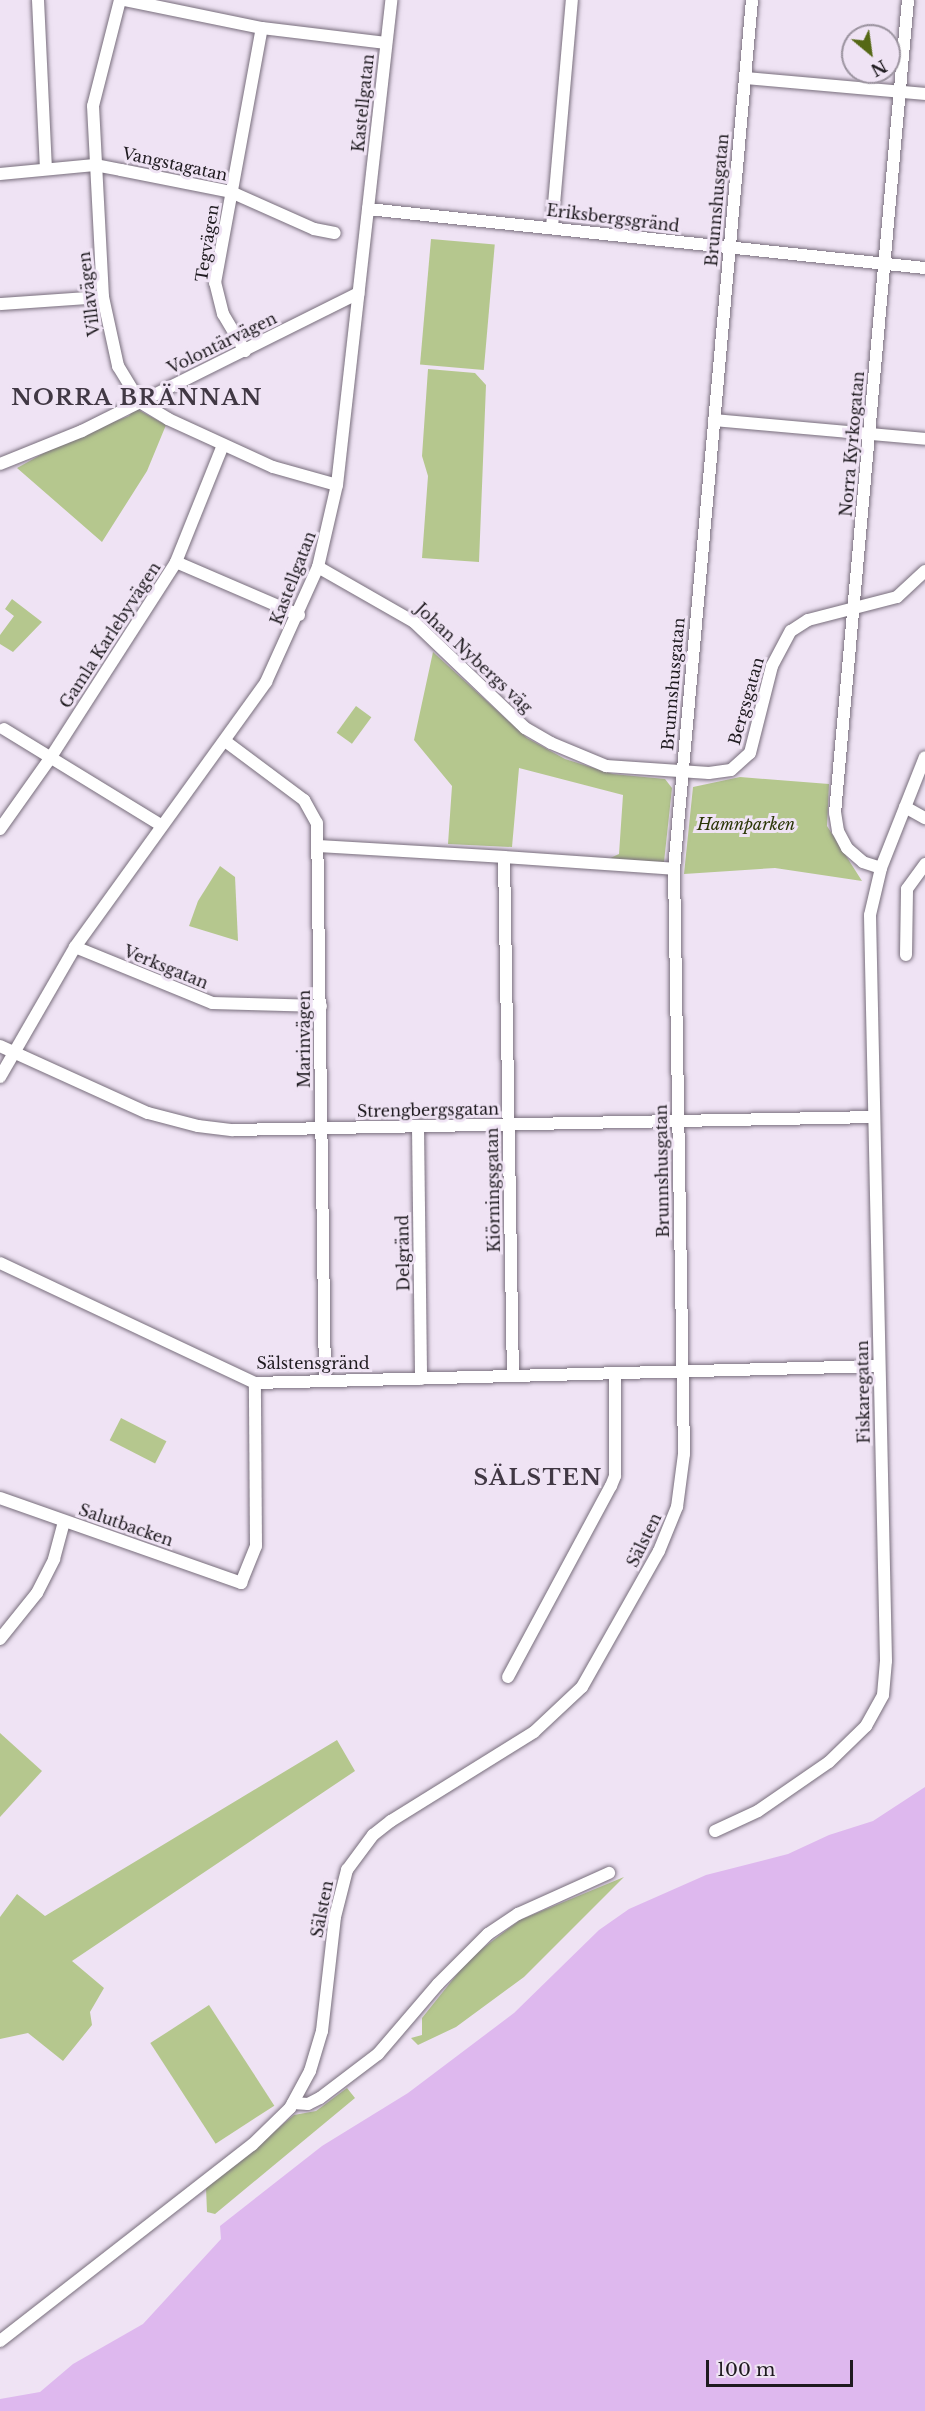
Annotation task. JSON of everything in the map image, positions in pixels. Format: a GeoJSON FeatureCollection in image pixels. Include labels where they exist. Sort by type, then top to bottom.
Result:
{"type":"FeatureCollection","features":[{"type":"Feature","properties":{"kind":"street"},"geometry":{"type":"LineString","coordinates":[[38,0],[46,169]]}},
{"type":"Feature","properties":{"kind":"street","name":"Villavägen"},"geometry":{"type":"LineString","coordinates":[[120,0],[93,106],[95,165],[103,297],[118,366],[140,402]]}},
{"type":"Feature","properties":{"kind":"street"},"geometry":{"type":"LineString","coordinates":[[125,0],[262,28],[386,43]]}},
{"type":"Feature","properties":{"kind":"street","name":"Kastellgatan"},"geometry":{"type":"LineString","coordinates":[[0,1077],[75,947],[266,682],[299,615],[318,567],[337,485],[391,0]]}},
{"type":"Feature","properties":{"kind":"street"},"geometry":{"type":"LineString","coordinates":[[552,227],[572,0]]}},
{"type":"Feature","properties":{"kind":"street","name":"Brunnshusgatan"},"geometry":{"type":"LineString","coordinates":[[682,1372],[674,869],[752,0]]}},
{"type":"Feature","properties":{"kind":"street","name":"Norra Kyrkogatan"},"geometry":{"type":"LineString","coordinates":[[881,868],[863,862],[848,848],[838,831],[835,813],[908,0]]}},
{"type":"Feature","properties":{"kind":"street","name":"Tegvägen"},"geometry":{"type":"LineString","coordinates":[[244,351],[216,296],[231,192],[262,28]]}},
{"type":"Feature","properties":{"kind":"street"},"geometry":{"type":"LineString","coordinates":[[746,78],[925,94]]}},
{"type":"Feature","properties":{"kind":"street","name":"Vangstagatan"},"geometry":{"type":"LineString","coordinates":[[0,174],[95,165],[231,192],[314,229],[335,233]]}},
{"type":"Feature","properties":{"kind":"street","name":"Eriksbergsgränd"},"geometry":{"type":"LineString","coordinates":[[368,209],[925,268]]}},
{"type":"Feature","properties":{"kind":"street","name":"Volontärvägen"},"geometry":{"type":"LineString","coordinates":[[0,464],[40,450],[359,293]]}},
{"type":"Feature","properties":{"kind":"street"},"geometry":{"type":"LineString","coordinates":[[0,304],[103,297]]}},
{"type":"Feature","properties":{"kind":"street"},"geometry":{"type":"LineString","coordinates":[[140,402],[223,445],[273,467],[337,485]]}},
{"type":"Feature","properties":{"kind":"street"},"geometry":{"type":"LineString","coordinates":[[714,420],[925,440]]}},
{"type":"Feature","properties":{"kind":"street","name":"Gamla Karlebyvägen"},"geometry":{"type":"LineString","coordinates":[[0,829],[51,757],[176,562],[223,445]]}},
{"type":"Feature","properties":{"kind":"street"},"geometry":{"type":"LineString","coordinates":[[176,562],[299,615]]}},
{"type":"Feature","properties":{"kind":"street","name":"Johan Nybergs väg"},"geometry":{"type":"LineString","coordinates":[[318,567],[414,622],[525,728],[551,743],[606,766],[682,771]]}},
{"type":"Feature","properties":{"kind":"street","name":"Bergsgatan"},"geometry":{"type":"LineString","coordinates":[[682,771],[710,773],[731,770],[741,764],[757,734],[772,666],[791,631],[808,621],[897,597],[925,571]]}},
{"type":"Feature","properties":{"kind":"street"},"geometry":{"type":"LineString","coordinates":[[4,729],[162,826]]}},
{"type":"Feature","properties":{"kind":"street","name":"Marinvägen"},"geometry":{"type":"LineString","coordinates":[[225,741],[311,807],[320,846],[324,1381]]}},
{"type":"Feature","properties":{"kind":"street","name":"Fiskaregatan"},"geometry":{"type":"LineString","coordinates":[[715,1831],[758,1811],[829,1762],[866,1726],[883,1695],[886,1661],[870,915],[881,868],[925,757]]}},
{"type":"Feature","properties":{"kind":"street"},"geometry":{"type":"LineString","coordinates":[[905,807],[925,818]]}},
{"type":"Feature","properties":{"kind":"street"},"geometry":{"type":"LineString","coordinates":[[320,846],[674,869]]}},
{"type":"Feature","properties":{"kind":"street","name":"Kiörningsgatan"},"geometry":{"type":"LineString","coordinates":[[504,858],[513,1376]]}},
{"type":"Feature","properties":{"kind":"street"},"geometry":{"type":"LineString","coordinates":[[906,955],[907,889],[925,864]]}},
{"type":"Feature","properties":{"kind":"street","name":"Verksgatan"},"geometry":{"type":"LineString","coordinates":[[75,947],[212,1003],[321,1006]]}},
{"type":"Feature","properties":{"kind":"street","name":"Strengbergsgatan"},"geometry":{"type":"LineString","coordinates":[[0,1046],[172,1121],[233,1130],[873,1117]]}},
{"type":"Feature","properties":{"kind":"street","name":"Delgränd"},"geometry":{"type":"LineString","coordinates":[[418,1127],[421,1379]]}},
{"type":"Feature","properties":{"kind":"street","name":"Sälstensgränd"},"geometry":{"type":"LineString","coordinates":[[0,1263],[255,1383],[513,1376],[615,1376],[879,1366]]}},
{"type":"Feature","properties":{"kind":"street","name":"Sälsten"},"geometry":{"type":"LineString","coordinates":[[0,2341],[252,2145],[293,2103],[310,2071],[322,2031],[335,1917],[347,1870],[374,1835],[391,1821],[553,1718],[596,1667],[654,1561],[672,1524],[683,1485],[682,1372]]}},
{"type":"Feature","properties":{"kind":"street"},"geometry":{"type":"LineString","coordinates":[[508,1677],[611,1486],[615,1469],[615,1376]]}},
{"type":"Feature","properties":{"kind":"street","name":"Salutbacken"},"geometry":{"type":"LineString","coordinates":[[0,1498],[241,1583],[256,1546],[255,1383]]}},
{"type":"Feature","properties":{"kind":"street"},"geometry":{"type":"LineString","coordinates":[[0,1639],[37,1593],[54,1559],[64,1521]]}},
{"type":"Feature","properties":{"kind":"street"},"geometry":{"type":"LineString","coordinates":[[293,2103],[314,2102],[378,2054],[438,1984],[488,1934],[518,1914],[609,1873]]}},
{"type":"Feature","properties":{"kind":"green space"},"geometry":{"type":"Polygon","coordinates":[[[431,239],[495,245],[484,370],[420,365],[431,239]]]}},
{"type":"Feature","properties":{"kind":"green space"},"geometry":{"type":"Polygon","coordinates":[[[428,369],[475,373],[486,385],[479,562],[422,558],[428,476],[422,456],[428,369]]]}},
{"type":"Feature","properties":{"kind":"green space"},"geometry":{"type":"Polygon","coordinates":[[[135,408],[166,425],[147,471],[102,542],[17,468],[69,439],[129,416],[135,408]]]}},
{"type":"Feature","properties":{"kind":"green space"},"geometry":{"type":"Polygon","coordinates":[[[12,599],[42,622],[13,652],[0,644],[0,635],[14,616],[5,609],[12,599]]]}},
{"type":"Feature","properties":{"kind":"green space"},"geometry":{"type":"Polygon","coordinates":[[[433,652],[527,738],[565,759],[613,774],[665,779],[672,788],[664,862],[606,860],[619,854],[623,795],[519,768],[512,847],[448,844],[452,786],[414,740],[433,652]]]}},
{"type":"Feature","properties":{"kind":"green space"},"geometry":{"type":"Polygon","coordinates":[[[356,706],[371,717],[352,744],[337,733],[356,706]]]}},
{"type":"Feature","properties":{"kind":"green space","name":"Hamnparken"},"geometry":{"type":"Polygon","coordinates":[[[740,777],[829,784],[827,826],[862,881],[775,868],[684,874],[693,787],[740,777]]]}},
{"type":"Feature","properties":{"kind":"green space"},"geometry":{"type":"Polygon","coordinates":[[[220,866],[235,877],[238,941],[189,926],[198,901],[220,866]]]}},
{"type":"Feature","properties":{"kind":"green space"},"geometry":{"type":"Polygon","coordinates":[[[121,1418],[166,1441],[155,1463],[110,1440],[121,1418]]]}},
{"type":"Feature","properties":{"kind":"green space"},"geometry":{"type":"Polygon","coordinates":[[[0,1733],[42,1771],[0,1817],[0,1733]]]}},
{"type":"Feature","properties":{"kind":"green space"},"geometry":{"type":"Polygon","coordinates":[[[337,1740],[355,1771],[72,1961],[104,1988],[90,2012],[92,2025],[63,2061],[28,2033],[0,2039],[0,1917],[17,1894],[45,1916],[337,1740]]]}},
{"type":"Feature","properties":{"kind":"green space"},"geometry":{"type":"Polygon","coordinates":[[[624,1877],[524,1977],[456,2027],[418,2045],[411,2038],[422,2035],[422,2018],[470,1958],[520,1920],[624,1877]]]}},
{"type":"Feature","properties":{"kind":"green space"},"geometry":{"type":"Polygon","coordinates":[[[209,2005],[274,2106],[216,2144],[150,2043],[209,2005]]]}},
{"type":"Feature","properties":{"kind":"green space"},"geometry":{"type":"Polygon","coordinates":[[[347,2088],[355,2098],[215,2214],[207,2212],[206,2188],[294,2115],[316,2111],[347,2088]]]}},
{"type":"Feature","properties":{"kind":"shaded area"},"geometry":{"type":"Polygon","coordinates":[[[925,1787],[925,2411],[0,2411],[0,2399],[40,2392],[73,2364],[143,2324],[221,2239],[220,2226],[322,2146],[408,2093],[514,2013],[599,1930],[629,1909],[706,1875],[788,1854],[829,1835],[873,1821],[925,1787]]]}},
{"type":"Feature","properties":{"kind":"district","name":"NORRA BRÄNNAN"},"geometry":{"type":"Point","coordinates":[137,398]}},
{"type":"Feature","properties":{"kind":"district","name":"SÄLSTEN"},"geometry":{"type":"Point","coordinates":[538,1478]}}]}
